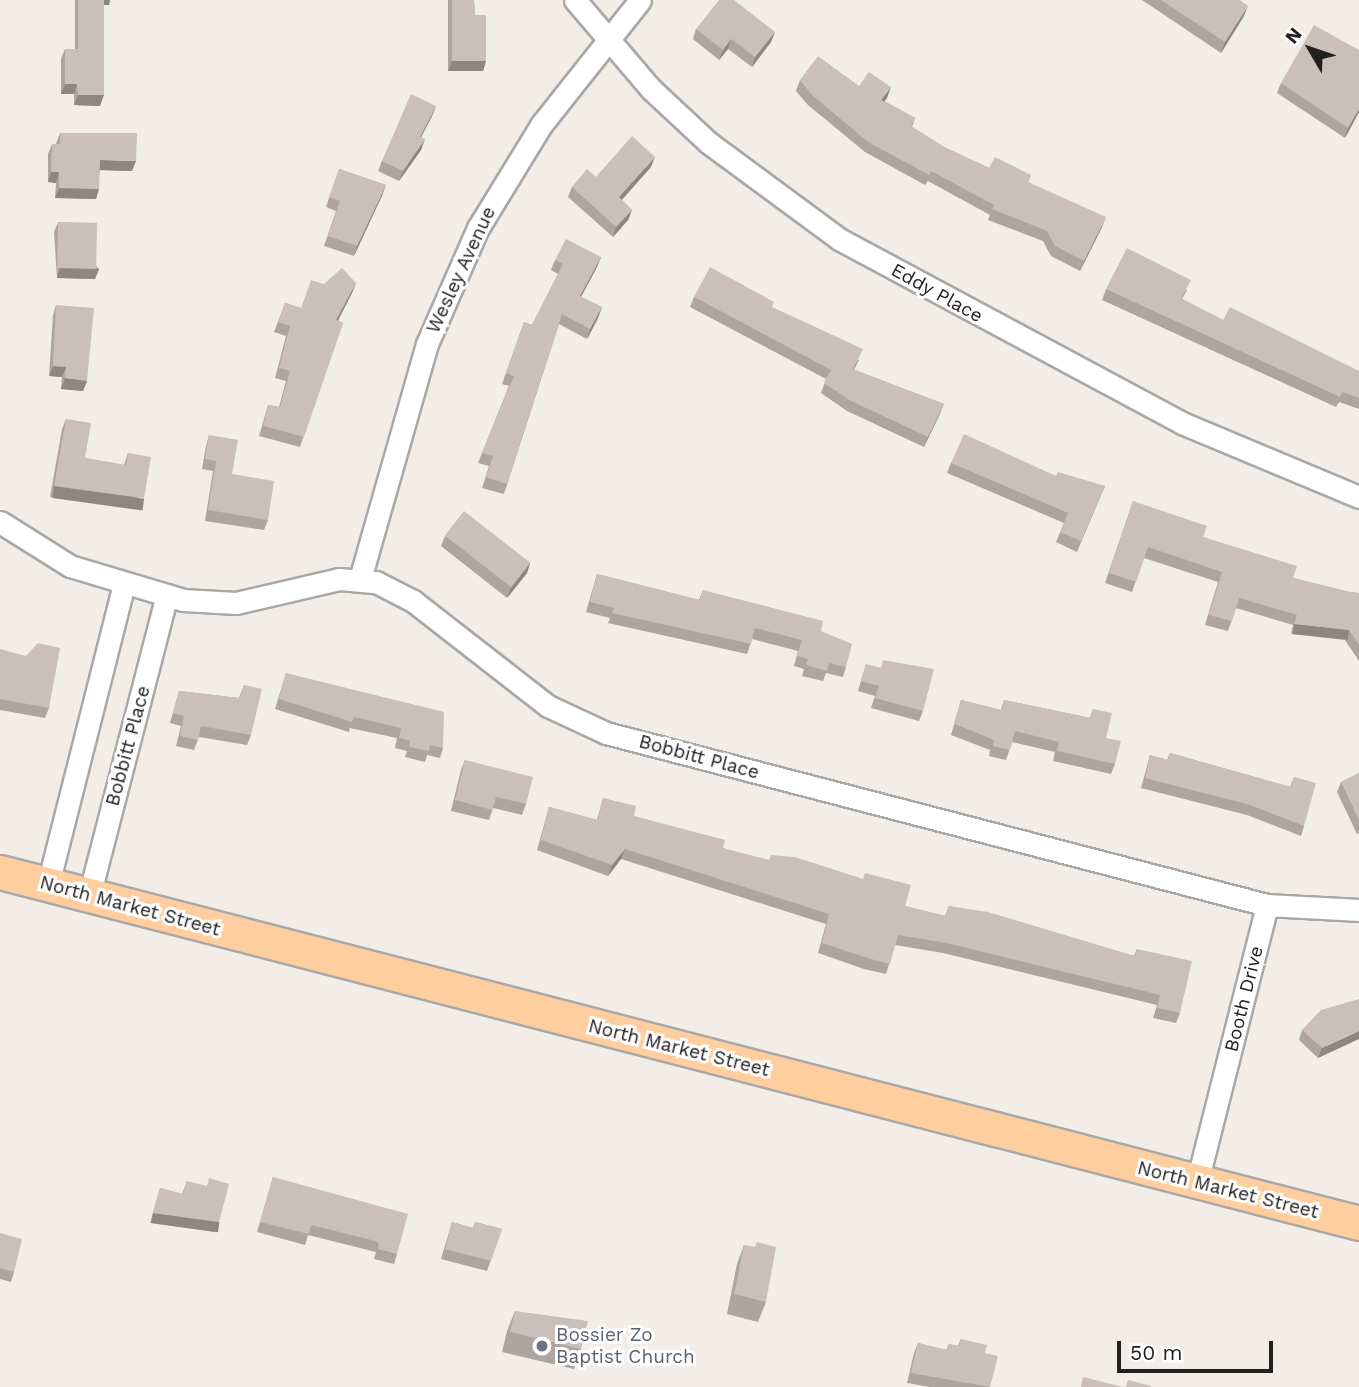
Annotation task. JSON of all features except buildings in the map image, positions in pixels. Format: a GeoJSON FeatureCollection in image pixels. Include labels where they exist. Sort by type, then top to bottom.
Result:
{"type":"FeatureCollection","features":[{"type":"Feature","properties":{"kind":"main road","name":"North Market Street"},"geometry":{"type":"LineString","coordinates":[[0,872],[1359,1223]]}},
{"type":"Feature","properties":{"kind":"street","name":"Eddy Place"},"geometry":{"type":"LineString","coordinates":[[575,0],[607,40],[709,143],[839,239],[1170,417],[1359,497]]}},
{"type":"Feature","properties":{"kind":"street","name":"Wesley Avenue"},"geometry":{"type":"LineString","coordinates":[[360,579],[415,383],[452,282],[508,175],[607,40],[640,0]]}},
{"type":"Feature","properties":{"kind":"street"},"geometry":{"type":"LineString","coordinates":[[0,522],[48,556],[167,595],[236,603],[360,579]]}},
{"type":"Feature","properties":{"kind":"street","name":"Bobbitt Place"},"geometry":{"type":"LineString","coordinates":[[360,579],[413,601],[548,706],[586,726],[1267,905]]}},
{"type":"Feature","properties":{"kind":"street"},"geometry":{"type":"LineString","coordinates":[[48,884],[124,583]]}},
{"type":"Feature","properties":{"kind":"street","name":"Bobbitt Place"},"geometry":{"type":"LineString","coordinates":[[89,896],[167,595]]}},
{"type":"Feature","properties":{"kind":"street"},"geometry":{"type":"LineString","coordinates":[[1267,905],[1359,910]]}},
{"type":"Feature","properties":{"kind":"street","name":"Booth Drive"},"geometry":{"type":"LineString","coordinates":[[1197,1182],[1267,905]]}},
{"type":"Feature","properties":{"kind":"place","name":"Bossier Zo Baptist Church"},"geometry":{"type":"Point","coordinates":[542,1346]}}]}
